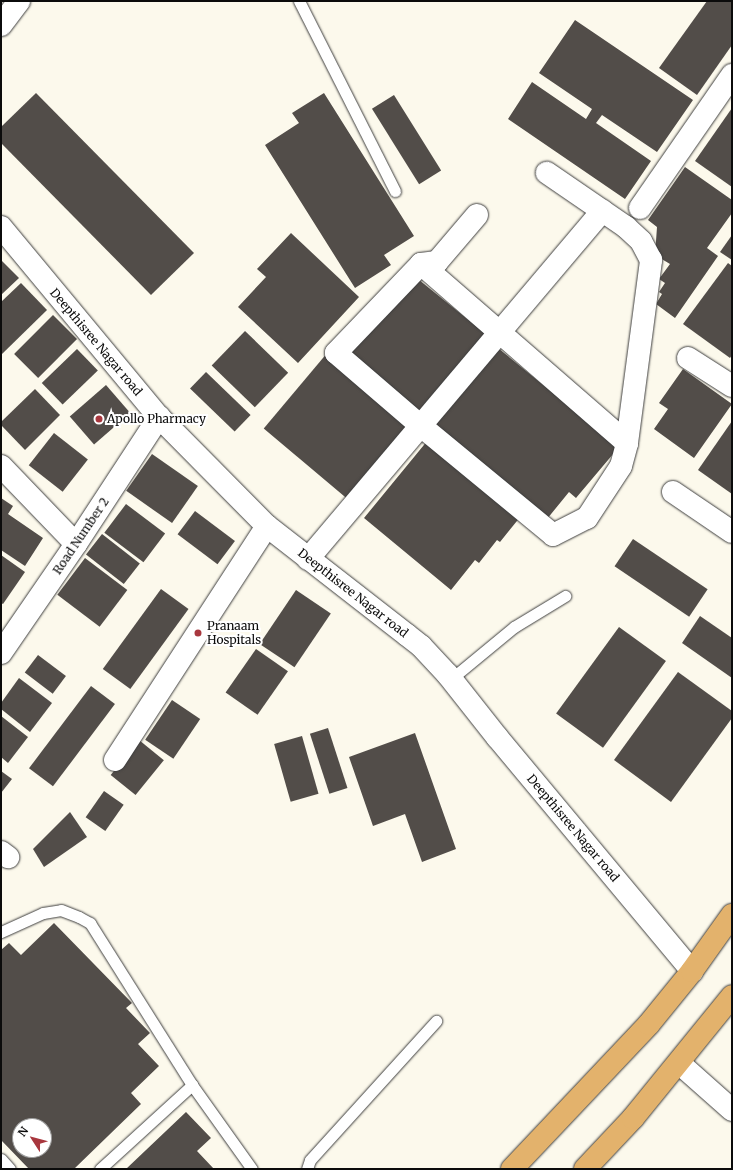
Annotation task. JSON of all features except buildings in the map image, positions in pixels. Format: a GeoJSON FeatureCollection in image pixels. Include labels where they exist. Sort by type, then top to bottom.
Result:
{"type":"FeatureCollection","features":[{"type":"Feature","properties":{"kind":"highway"},"geometry":{"type":"LineString","coordinates":[[512,1169],[649,1024],[692,971],[732,915]]}},
{"type":"Feature","properties":{"kind":"highway"},"geometry":{"type":"LineString","coordinates":[[585,1169],[634,1118],[732,996]]}},
{"type":"Feature","properties":{"kind":"street"},"geometry":{"type":"LineString","coordinates":[[1,25],[19,1]]}},
{"type":"Feature","properties":{"kind":"street"},"geometry":{"type":"LineString","coordinates":[[640,208],[732,75]]}},
{"type":"Feature","properties":{"kind":"street"},"geometry":{"type":"LineString","coordinates":[[477,215],[437,262],[421,264],[336,354],[553,535],[588,518],[621,466],[627,443],[651,260],[641,241],[626,227],[547,173]]}},
{"type":"Feature","properties":{"kind":"street"},"geometry":{"type":"LineString","coordinates":[[308,559],[602,211]]}},
{"type":"Feature","properties":{"kind":"street","name":"Deepthisree Nagar road"},"geometry":{"type":"LineString","coordinates":[[1,227],[159,417],[267,526],[308,559],[359,596],[421,646],[450,677],[497,737],[692,971]]}},
{"type":"Feature","properties":{"kind":"street"},"geometry":{"type":"LineString","coordinates":[[421,264],[627,443]]}},
{"type":"Feature","properties":{"kind":"street"},"geometry":{"type":"LineString","coordinates":[[688,358],[732,386]]}},
{"type":"Feature","properties":{"kind":"street","name":"Road Number 2"},"geometry":{"type":"LineString","coordinates":[[1,653],[76,544],[159,417]]}},
{"type":"Feature","properties":{"kind":"street"},"geometry":{"type":"LineString","coordinates":[[1,466],[76,544]]}},
{"type":"Feature","properties":{"kind":"street"},"geometry":{"type":"LineString","coordinates":[[673,492],[732,532]]}},
{"type":"Feature","properties":{"kind":"street"},"geometry":{"type":"LineString","coordinates":[[115,760],[267,526]]}},
{"type":"Feature","properties":{"kind":"street"},"geometry":{"type":"LineString","coordinates":[[679,1063],[732,1110]]}},
{"type":"Feature","properties":{"kind":"lane"},"geometry":{"type":"LineString","coordinates":[[299,1],[395,191]]}},
{"type":"Feature","properties":{"kind":"lane"},"geometry":{"type":"LineString","coordinates":[[450,677],[514,627],[565,596]]}},
{"type":"Feature","properties":{"kind":"lane"},"geometry":{"type":"LineString","coordinates":[[1,932],[43,913],[61,910],[90,923],[192,1085],[252,1169]]}},
{"type":"Feature","properties":{"kind":"lane"},"geometry":{"type":"LineString","coordinates":[[307,1169],[310,1160],[436,1021]]}},
{"type":"Feature","properties":{"kind":"lane"},"geometry":{"type":"LineString","coordinates":[[100,1169],[192,1085]]}},
{"type":"Feature","properties":{"kind":"lane"},"geometry":{"type":"LineString","coordinates":[[1,1159],[10,1169]]}},
{"type":"Feature","properties":{"kind":"place","name":"Apollo Pharmacy"},"geometry":{"type":"Point","coordinates":[99,419]}},
{"type":"Feature","properties":{"kind":"place","name":"Pranaam Hospitals"},"geometry":{"type":"Point","coordinates":[198,633]}}]}
